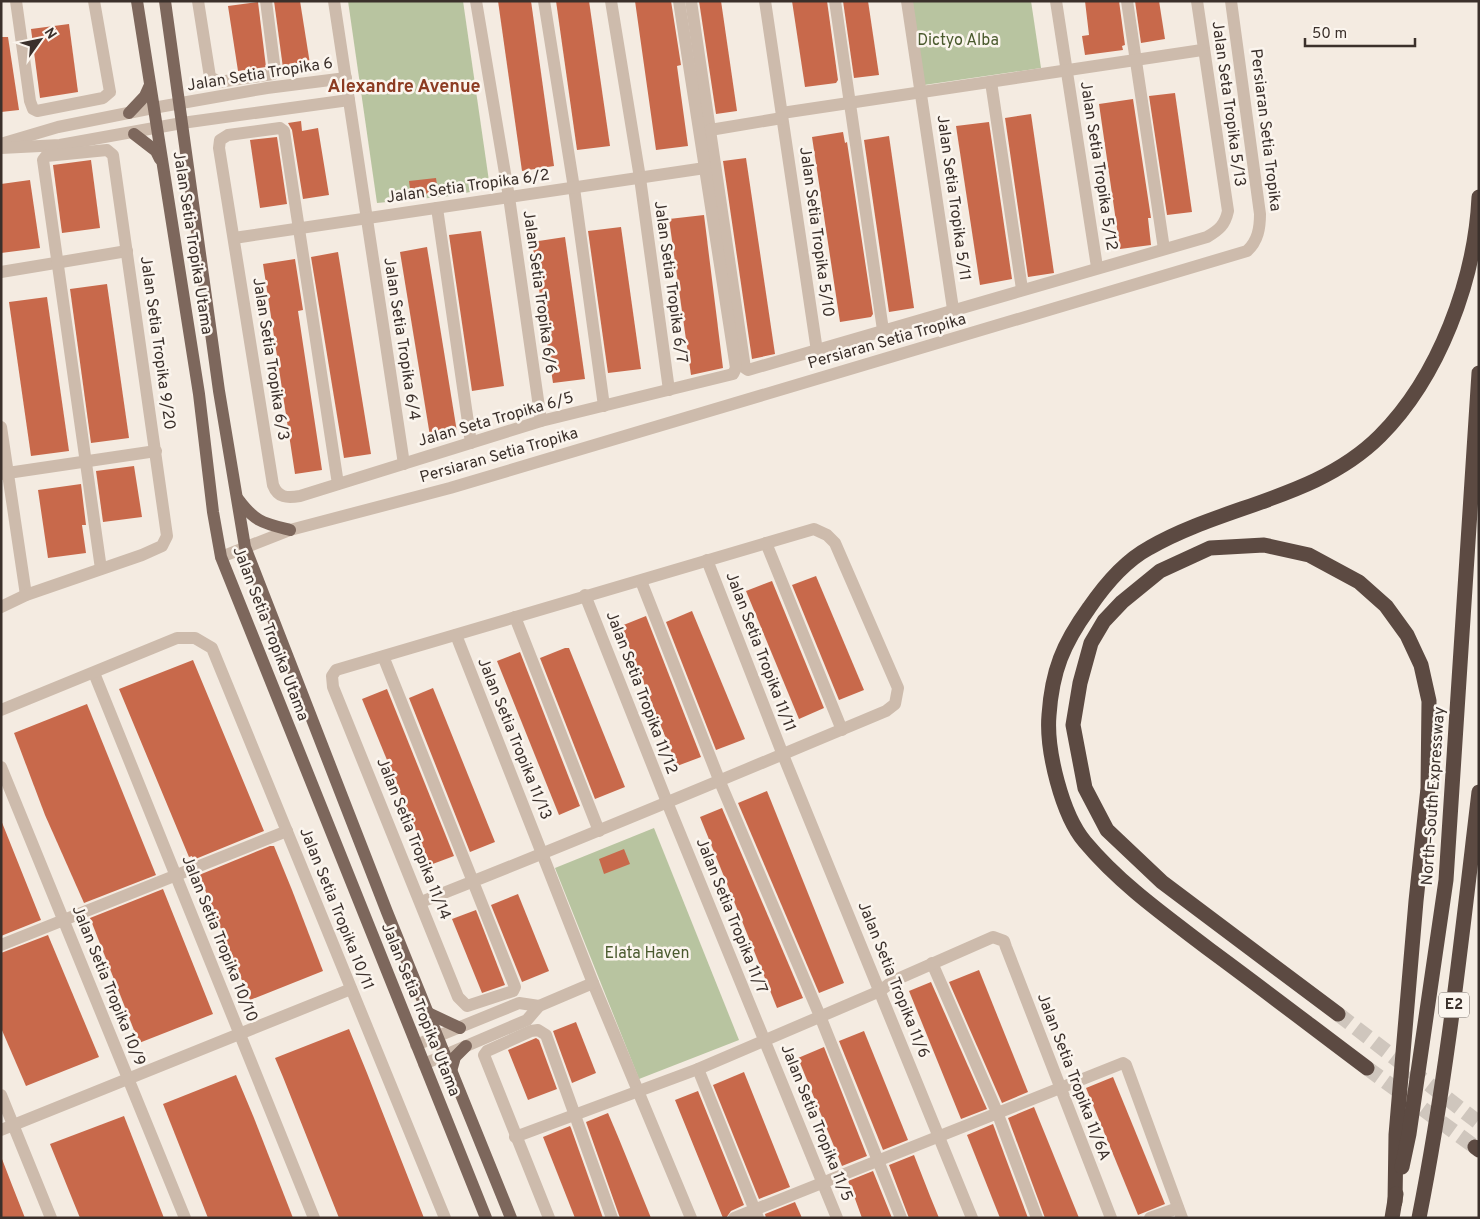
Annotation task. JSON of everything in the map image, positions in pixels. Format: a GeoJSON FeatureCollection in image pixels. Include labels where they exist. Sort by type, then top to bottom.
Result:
{"type":"FeatureCollection","features":[{"type":"Feature","properties":{"kind":"highway"},"geometry":{"type":"LineString","coordinates":[[1367,1068],[1137,895],[1083,840],[1059,791],[1047,730],[1052,681],[1070,634],[1104,585],[1148,548],[1202,524],[1304,486],[1348,462],[1380,437],[1405,406],[1436,356],[1460,302],[1472,255],[1479,197]]}},
{"type":"Feature","properties":{"kind":"highway","name":"North–South Expressway"},"geometry":{"type":"LineString","coordinates":[[1392,1218],[1409,1134],[1446,880],[1479,373]]}},
{"type":"Feature","properties":{"kind":"highway"},"geometry":{"type":"LineString","coordinates":[[1338,1014],[1162,882],[1107,830],[1085,788],[1073,725],[1080,683],[1091,643],[1104,621],[1122,602],[1160,571],[1210,548],[1264,545],[1309,555],[1359,582],[1386,606],[1408,635],[1420,665],[1429,701],[1428,788],[1416,901],[1397,1125],[1395,1202]]}},
{"type":"Feature","properties":{"kind":"highway","name":"E2"},"geometry":{"type":"LineString","coordinates":[[1419,1218],[1434,1142],[1452,1022],[1479,792]]}},
{"type":"Feature","properties":{"kind":"main road","name":"Jalan Setia Tropika Utama"},"geometry":{"type":"LineString","coordinates":[[137,1],[200,394],[213,512],[221,557],[486,1218]]}},
{"type":"Feature","properties":{"kind":"main road","name":"Jalan Setia Tropika Utama"},"geometry":{"type":"LineString","coordinates":[[165,1],[219,391],[245,547],[428,1013],[511,1218]]}},
{"type":"Feature","properties":{"kind":"main road"},"geometry":{"type":"LineString","coordinates":[[129,113],[145,96],[150,85]]}},
{"type":"Feature","properties":{"kind":"main road"},"geometry":{"type":"LineString","coordinates":[[134,134],[156,151],[162,163]]}},
{"type":"Feature","properties":{"kind":"main road"},"geometry":{"type":"LineString","coordinates":[[236,497],[250,515],[262,522],[290,530]]}},
{"type":"Feature","properties":{"kind":"main road"},"geometry":{"type":"LineString","coordinates":[[428,1013],[460,1028]]}},
{"type":"Feature","properties":{"kind":"main road"},"geometry":{"type":"LineString","coordinates":[[452,1071],[455,1057],[466,1046]]}},
{"type":"Feature","properties":{"kind":"street"},"geometry":{"type":"LineString","coordinates":[[16,1],[33,109],[40,110],[103,98],[110,92],[94,1]]}},
{"type":"Feature","properties":{"kind":"street"},"geometry":{"type":"LineString","coordinates":[[198,1],[209,73],[213,81],[273,74],[275,71],[266,1]]}},
{"type":"Feature","properties":{"kind":"street","name":"Jalan Setia Tropika 6/4"},"geometry":{"type":"LineString","coordinates":[[334,1],[404,464]]}},
{"type":"Feature","properties":{"kind":"street","name":"Jalan Setia Tropika 6/6"},"geometry":{"type":"LineString","coordinates":[[476,1],[509,197],[541,421]]}},
{"type":"Feature","properties":{"kind":"street"},"geometry":{"type":"LineString","coordinates":[[544,1],[574,188],[604,406]]}},
{"type":"Feature","properties":{"kind":"street","name":"Jalan Setia Tropika 6/7"},"geometry":{"type":"LineString","coordinates":[[611,1],[640,178],[668,390]]}},
{"type":"Feature","properties":{"kind":"street"},"geometry":{"type":"LineString","coordinates":[[679,1],[706,168]]}},
{"type":"Feature","properties":{"kind":"street"},"geometry":{"type":"LineString","coordinates":[[691,1],[745,368],[748,370],[1164,248],[1127,1]]}},
{"type":"Feature","properties":{"kind":"street","name":"Jalan Setia Tropika 5/10"},"geometry":{"type":"LineString","coordinates":[[765,1],[817,351]]}},
{"type":"Feature","properties":{"kind":"street"},"geometry":{"type":"LineString","coordinates":[[835,1],[883,330]]}},
{"type":"Feature","properties":{"kind":"street","name":"Jalan Setia Tropika 5/11"},"geometry":{"type":"LineString","coordinates":[[907,1],[953,309]]}},
{"type":"Feature","properties":{"kind":"street","name":"Jalan Setia Tropika 5/12"},"geometry":{"type":"LineString","coordinates":[[1056,1],[1097,267]]}},
{"type":"Feature","properties":{"kind":"street","name":"Jalan Seta Tropika 5/13"},"geometry":{"type":"LineString","coordinates":[[1164,248],[1207,237],[1224,224],[1228,211],[1202,50],[1197,1]]}},
{"type":"Feature","properties":{"kind":"street","name":"Persiaran Setia Tropika"},"geometry":{"type":"LineString","coordinates":[[221,557],[290,530],[460,485],[1229,258],[1247,251],[1254,245],[1260,214],[1231,1]]}},
{"type":"Feature","properties":{"kind":"street"},"geometry":{"type":"LineString","coordinates":[[710,130],[850,102],[1202,50]]}},
{"type":"Feature","properties":{"kind":"street","name":"Jalan Setia Tropika 6"},"geometry":{"type":"LineString","coordinates":[[1,144],[58,126],[246,92],[346,78]]}},
{"type":"Feature","properties":{"kind":"street"},"geometry":{"type":"LineString","coordinates":[[991,82],[1022,289]]}},
{"type":"Feature","properties":{"kind":"street"},"geometry":{"type":"LineString","coordinates":[[246,92],[249,113]]}},
{"type":"Feature","properties":{"kind":"street"},"geometry":{"type":"LineString","coordinates":[[1,148],[60,146],[134,134],[182,123],[349,100]]}},
{"type":"Feature","properties":{"kind":"street"},"geometry":{"type":"LineString","coordinates":[[104,119],[107,138]]}},
{"type":"Feature","properties":{"kind":"street","name":"Jalan Setia Tropika 6/3"},"geometry":{"type":"LineString","coordinates":[[273,485],[219,148],[220,140],[228,135],[283,128],[298,228]]}},
{"type":"Feature","properties":{"kind":"street","name":"Jalan Setia Tropika 9/20"},"geometry":{"type":"LineString","coordinates":[[58,262],[43,157],[107,150],[112,152],[168,529],[162,546],[101,569]]}},
{"type":"Feature","properties":{"kind":"street","name":"Jalan Setia Tropika 6/2"},"geometry":{"type":"LineString","coordinates":[[234,238],[706,168]]}},
{"type":"Feature","properties":{"kind":"street","name":"Jalan Seta Tropika 6/5"},"geometry":{"type":"LineString","coordinates":[[273,485],[276,492],[282,497],[292,497],[541,421],[736,373],[706,168]]}},
{"type":"Feature","properties":{"kind":"street"},"geometry":{"type":"LineString","coordinates":[[437,208],[471,443]]}},
{"type":"Feature","properties":{"kind":"street"},"geometry":{"type":"LineString","coordinates":[[298,228],[338,484]]}},
{"type":"Feature","properties":{"kind":"street"},"geometry":{"type":"LineString","coordinates":[[1,272],[127,251]]}},
{"type":"Feature","properties":{"kind":"street"},"geometry":{"type":"LineString","coordinates":[[1,607],[101,569],[58,262]]}},
{"type":"Feature","properties":{"kind":"street"},"geometry":{"type":"LineString","coordinates":[[1,427],[5,474],[26,596]]}},
{"type":"Feature","properties":{"kind":"street"},"geometry":{"type":"LineString","coordinates":[[5,474],[86,460],[156,451]]}},
{"type":"Feature","properties":{"kind":"street"},"geometry":{"type":"LineString","coordinates":[[421,902],[473,882],[783,756],[886,711],[895,704],[898,688],[835,544],[827,535],[814,529],[383,656],[473,882]]}},
{"type":"Feature","properties":{"kind":"street"},"geometry":{"type":"LineString","coordinates":[[766,543],[842,730]]}},
{"type":"Feature","properties":{"kind":"street","name":"Jalan Setia Tropika 11/11"},"geometry":{"type":"LineString","coordinates":[[707,560],[783,756]]}},
{"type":"Feature","properties":{"kind":"street"},"geometry":{"type":"LineString","coordinates":[[641,581],[720,782],[820,1016],[901,1218]]}},
{"type":"Feature","properties":{"kind":"street","name":"Jalan Setia Tropika 11/12"},"geometry":{"type":"LineString","coordinates":[[585,595],[667,802]]}},
{"type":"Feature","properties":{"kind":"street"},"geometry":{"type":"LineString","coordinates":[[515,617],[599,831]]}},
{"type":"Feature","properties":{"kind":"street","name":"Jalan Setia Tropika 11/13"},"geometry":{"type":"LineString","coordinates":[[456,634],[593,983],[691,1218]]}},
{"type":"Feature","properties":{"kind":"street","name":"Jalan Setia Tropika 10/11"},"geometry":{"type":"LineString","coordinates":[[94,673],[177,638],[195,638],[212,648],[445,1218]]}},
{"type":"Feature","properties":{"kind":"street","name":"Jalan Setia Tropika 11/14"},"geometry":{"type":"LineString","coordinates":[[383,656],[336,670],[332,676],[334,687],[462,1003],[467,1006],[515,990],[473,882]]}},
{"type":"Feature","properties":{"kind":"street"},"geometry":{"type":"LineString","coordinates":[[1,710],[94,673]]}},
{"type":"Feature","properties":{"kind":"street","name":"Jalan Setia Tropika 10/10"},"geometry":{"type":"LineString","coordinates":[[94,673],[314,1218]]}},
{"type":"Feature","properties":{"kind":"street","name":"Jalan Setia Tropika 11/6"},"geometry":{"type":"LineString","coordinates":[[783,756],[972,1218]]}},
{"type":"Feature","properties":{"kind":"street","name":"Jalan Setia Tropika 10/9"},"geometry":{"type":"LineString","coordinates":[[1,767],[185,1218]]}},
{"type":"Feature","properties":{"kind":"street","name":"Jalan Setia Tropika 11/7"},"geometry":{"type":"LineString","coordinates":[[667,802],[764,1042]]}},
{"type":"Feature","properties":{"kind":"street"},"geometry":{"type":"LineString","coordinates":[[1,945],[287,831]]}},
{"type":"Feature","properties":{"kind":"street","name":"Jalan Setia Tropika 11/6A"},"geometry":{"type":"LineString","coordinates":[[932,963],[993,936],[1004,941],[1111,1218]]}},
{"type":"Feature","properties":{"kind":"street"},"geometry":{"type":"LineString","coordinates":[[515,1138],[764,1042],[880,991],[893,981],[932,963],[997,1112],[1037,1218]]}},
{"type":"Feature","properties":{"kind":"street"},"geometry":{"type":"LineString","coordinates":[[424,1064],[527,1020],[539,1006],[593,983]]}},
{"type":"Feature","properties":{"kind":"street"},"geometry":{"type":"LineString","coordinates":[[1,1130],[351,989]]}},
{"type":"Feature","properties":{"kind":"street"},"geometry":{"type":"LineString","coordinates":[[416,1046],[519,1003],[539,1006]]}},
{"type":"Feature","properties":{"kind":"street"},"geometry":{"type":"LineString","coordinates":[[493,1014],[500,1032]]}},
{"type":"Feature","properties":{"kind":"street"},"geometry":{"type":"LineString","coordinates":[[549,1218],[515,1138],[484,1055],[496,1047],[531,1031],[538,1030],[546,1035],[612,1218]]}},
{"type":"Feature","properties":{"kind":"street","name":"Jalan Setia Tropika 11/5"},"geometry":{"type":"LineString","coordinates":[[764,1042],[837,1218]]}},
{"type":"Feature","properties":{"kind":"street"},"geometry":{"type":"LineString","coordinates":[[734,1218],[756,1214],[823,1182],[1119,1063],[1126,1066],[1180,1213],[1150,1218]]}},
{"type":"Feature","properties":{"kind":"street"},"geometry":{"type":"LineString","coordinates":[[698,1069],[756,1214]]}},
{"type":"Feature","properties":{"kind":"street"},"geometry":{"type":"LineString","coordinates":[[1,1095],[51,1218]]}},
{"type":"Feature","properties":{"kind":"green space","name":"Alexandre Avenue"},"geometry":{"type":"Polygon","coordinates":[[[348,1],[463,1],[490,188],[450,196],[377,203],[348,1]]]}},
{"type":"Feature","properties":{"kind":"green space","name":"Dictyo Alba"},"geometry":{"type":"Polygon","coordinates":[[[912,1],[1031,1],[1041,68],[924,85],[912,1]]]}},
{"type":"Feature","properties":{"kind":"green space","name":"Elata Haven"},"geometry":{"type":"Polygon","coordinates":[[[654,828],[739,1040],[639,1079],[555,868],[654,828]]]}},
{"type":"Feature","properties":{"kind":"building"},"geometry":{"type":"Polygon","coordinates":[[[274,1],[300,1],[310,64],[283,68],[274,1]]]}},
{"type":"Feature","properties":{"kind":"building"},"geometry":{"type":"Polygon","coordinates":[[[498,1],[531,1],[554,166],[522,171],[498,1]]]}},
{"type":"Feature","properties":{"kind":"building"},"geometry":{"type":"Polygon","coordinates":[[[556,1],[589,1],[610,146],[577,150],[556,1]]]}},
{"type":"Feature","properties":{"kind":"building"},"geometry":{"type":"Polygon","coordinates":[[[635,1],[671,1],[681,65],[677,66],[688,146],[656,150],[635,1]]]}},
{"type":"Feature","properties":{"kind":"building"},"geometry":{"type":"Polygon","coordinates":[[[699,1],[721,1],[737,111],[716,114],[699,1]]]}},
{"type":"Feature","properties":{"kind":"building"},"geometry":{"type":"Polygon","coordinates":[[[792,1],[827,1],[838,80],[836,83],[805,87],[792,1]]]}},
{"type":"Feature","properties":{"kind":"building"},"geometry":{"type":"Polygon","coordinates":[[[843,1],[868,1],[879,75],[854,78],[843,1]]]}},
{"type":"Feature","properties":{"kind":"building"},"geometry":{"type":"Polygon","coordinates":[[[1085,1],[1119,1],[1125,45],[1122,46],[1123,50],[1085,55],[1082,36],[1089,35],[1085,1]]]}},
{"type":"Feature","properties":{"kind":"building"},"geometry":{"type":"Polygon","coordinates":[[[1135,1],[1159,1],[1165,39],[1141,43],[1135,1]]]}},
{"type":"Feature","properties":{"kind":"building"},"geometry":{"type":"Polygon","coordinates":[[[258,2],[266,67],[238,71],[228,6],[258,2]]]}},
{"type":"Feature","properties":{"kind":"building"},"geometry":{"type":"Polygon","coordinates":[[[69,24],[78,92],[40,98],[31,29],[69,24]]]}},
{"type":"Feature","properties":{"kind":"building"},"geometry":{"type":"Polygon","coordinates":[[[1,37],[8,37],[19,110],[1,112],[1,37]]]}},
{"type":"Feature","properties":{"kind":"building"},"geometry":{"type":"Polygon","coordinates":[[[1175,93],[1192,212],[1167,215],[1149,96],[1175,93]]]}},
{"type":"Feature","properties":{"kind":"building"},"geometry":{"type":"Polygon","coordinates":[[[1133,99],[1151,218],[1148,218],[1151,245],[1120,249],[1099,104],[1133,99]]]}},
{"type":"Feature","properties":{"kind":"building"},"geometry":{"type":"Polygon","coordinates":[[[1031,114],[1054,273],[1028,277],[1005,118],[1031,114]]]}},
{"type":"Feature","properties":{"kind":"building"},"geometry":{"type":"Polygon","coordinates":[[[301,121],[302,131],[318,128],[329,195],[303,199],[292,130],[288,123],[301,121]]]}},
{"type":"Feature","properties":{"kind":"building"},"geometry":{"type":"Polygon","coordinates":[[[989,122],[1012,279],[980,285],[956,126],[989,122]]]}},
{"type":"Feature","properties":{"kind":"building"},"geometry":{"type":"Polygon","coordinates":[[[843,132],[845,143],[847,142],[873,314],[871,317],[840,322],[812,137],[843,132]]]}},
{"type":"Feature","properties":{"kind":"building"},"geometry":{"type":"Polygon","coordinates":[[[889,136],[914,308],[889,312],[864,140],[889,136]]]}},
{"type":"Feature","properties":{"kind":"building"},"geometry":{"type":"Polygon","coordinates":[[[277,137],[287,204],[260,208],[250,140],[277,137]]]}},
{"type":"Feature","properties":{"kind":"building"},"geometry":{"type":"Polygon","coordinates":[[[746,158],[775,354],[752,359],[723,161],[746,158]]]}},
{"type":"Feature","properties":{"kind":"building"},"geometry":{"type":"Polygon","coordinates":[[[91,160],[100,228],[62,233],[53,165],[91,160]]]}},
{"type":"Feature","properties":{"kind":"building"},"geometry":{"type":"Polygon","coordinates":[[[436,178],[438,192],[411,196],[409,181],[436,178]]]}},
{"type":"Feature","properties":{"kind":"building"},"geometry":{"type":"Polygon","coordinates":[[[30,180],[40,248],[1,253],[1,184],[30,180]]]}},
{"type":"Feature","properties":{"kind":"building"},"geometry":{"type":"Polygon","coordinates":[[[704,215],[723,368],[691,375],[669,219],[704,215]]]}},
{"type":"Feature","properties":{"kind":"building"},"geometry":{"type":"Polygon","coordinates":[[[621,227],[641,369],[608,373],[588,231],[621,227]]]}},
{"type":"Feature","properties":{"kind":"building"},"geometry":{"type":"Polygon","coordinates":[[[481,231],[504,386],[472,391],[449,235],[481,231]]]}},
{"type":"Feature","properties":{"kind":"building"},"geometry":{"type":"Polygon","coordinates":[[[565,237],[585,379],[553,383],[532,242],[565,237]]]}},
{"type":"Feature","properties":{"kind":"building"},"geometry":{"type":"Polygon","coordinates":[[[427,247],[457,432],[430,436],[400,252],[427,247]]]}},
{"type":"Feature","properties":{"kind":"building"},"geometry":{"type":"Polygon","coordinates":[[[338,252],[371,454],[344,458],[311,257],[338,252]]]}},
{"type":"Feature","properties":{"kind":"building"},"geometry":{"type":"Polygon","coordinates":[[[295,259],[303,310],[298,311],[322,470],[295,474],[263,264],[295,259]]]}},
{"type":"Feature","properties":{"kind":"building"},"geometry":{"type":"Polygon","coordinates":[[[107,284],[129,438],[91,443],[70,289],[107,284]]]}},
{"type":"Feature","properties":{"kind":"building"},"geometry":{"type":"Polygon","coordinates":[[[47,297],[69,451],[31,456],[9,302],[47,297]]]}},
{"type":"Feature","properties":{"kind":"building"},"geometry":{"type":"Polygon","coordinates":[[[134,466],[142,517],[103,522],[96,471],[134,466]]]}},
{"type":"Feature","properties":{"kind":"building"},"geometry":{"type":"Polygon","coordinates":[[[81,484],[86,525],[82,525],[86,553],[48,558],[38,490],[81,484]]]}},
{"type":"Feature","properties":{"kind":"building"},"geometry":{"type":"Polygon","coordinates":[[[816,576],[864,690],[839,700],[792,585],[816,576]]]}},
{"type":"Feature","properties":{"kind":"building"},"geometry":{"type":"Polygon","coordinates":[[[772,581],[824,708],[799,719],[746,591],[772,581]]]}},
{"type":"Feature","properties":{"kind":"building"},"geometry":{"type":"Polygon","coordinates":[[[692,611],[745,739],[716,750],[666,622],[692,611]]]}},
{"type":"Feature","properties":{"kind":"building"},"geometry":{"type":"Polygon","coordinates":[[[646,616],[701,757],[677,766],[621,626],[646,616]]]}},
{"type":"Feature","properties":{"kind":"building"},"geometry":{"type":"Polygon","coordinates":[[[569,648],[625,787],[595,799],[540,658],[569,648]]]}},
{"type":"Feature","properties":{"kind":"building"},"geometry":{"type":"Polygon","coordinates":[[[520,652],[580,806],[559,815],[497,661],[520,652]]]}},
{"type":"Feature","properties":{"kind":"building"},"geometry":{"type":"Polygon","coordinates":[[[193,660],[264,831],[193,860],[192,856],[189,857],[119,689],[193,660]]]}},
{"type":"Feature","properties":{"kind":"building"},"geometry":{"type":"Polygon","coordinates":[[[433,688],[495,842],[470,852],[409,698],[433,688]]]}},
{"type":"Feature","properties":{"kind":"building"},"geometry":{"type":"Polygon","coordinates":[[[387,689],[454,856],[430,865],[362,699],[387,689]]]}},
{"type":"Feature","properties":{"kind":"building"},"geometry":{"type":"Polygon","coordinates":[[[87,704],[156,875],[84,903],[45,815],[14,733],[87,704]]]}},
{"type":"Feature","properties":{"kind":"building"},"geometry":{"type":"Polygon","coordinates":[[[767,791],[844,983],[819,993],[738,803],[767,791]]]}},
{"type":"Feature","properties":{"kind":"building"},"geometry":{"type":"Polygon","coordinates":[[[722,808],[803,998],[777,1008],[700,817],[722,808]]]}},
{"type":"Feature","properties":{"kind":"building"},"geometry":{"type":"Polygon","coordinates":[[[1,820],[41,920],[1,936],[1,820]]]}},
{"type":"Feature","properties":{"kind":"building"},"geometry":{"type":"Polygon","coordinates":[[[274,846],[323,971],[250,1000],[199,875],[274,846]]]}},
{"type":"Feature","properties":{"kind":"building"},"geometry":{"type":"Polygon","coordinates":[[[624,849],[630,864],[604,874],[599,859],[624,849]]]}},
{"type":"Feature","properties":{"kind":"building"},"geometry":{"type":"Polygon","coordinates":[[[163,889],[213,1014],[139,1043],[90,918],[163,889]]]}},
{"type":"Feature","properties":{"kind":"building"},"geometry":{"type":"Polygon","coordinates":[[[518,894],[549,971],[522,982],[491,905],[518,894]]]}},
{"type":"Feature","properties":{"kind":"building"},"geometry":{"type":"Polygon","coordinates":[[[476,910],[505,985],[482,993],[452,919],[476,910]]]}},
{"type":"Feature","properties":{"kind":"building"},"geometry":{"type":"Polygon","coordinates":[[[48,935],[99,1057],[26,1086],[1,1028],[1,953],[48,935]]]}},
{"type":"Feature","properties":{"kind":"building"},"geometry":{"type":"Polygon","coordinates":[[[979,970],[1028,1092],[1002,1103],[949,982],[979,970]]]}},
{"type":"Feature","properties":{"kind":"building"},"geometry":{"type":"Polygon","coordinates":[[[931,982],[987,1109],[961,1119],[909,991],[931,982]]]}},
{"type":"Feature","properties":{"kind":"building"},"geometry":{"type":"Polygon","coordinates":[[[576,1022],[596,1073],[572,1083],[553,1031],[576,1022]]]}},
{"type":"Feature","properties":{"kind":"building"},"geometry":{"type":"Polygon","coordinates":[[[349,1029],[424,1218],[339,1218],[275,1058],[349,1029]]]}},
{"type":"Feature","properties":{"kind":"building"},"geometry":{"type":"Polygon","coordinates":[[[864,1031],[908,1140],[883,1150],[839,1041],[864,1031]]]}},
{"type":"Feature","properties":{"kind":"building"},"geometry":{"type":"Polygon","coordinates":[[[536,1038],[539,1040],[557,1089],[528,1100],[508,1050],[536,1038]]]}},
{"type":"Feature","properties":{"kind":"building"},"geometry":{"type":"Polygon","coordinates":[[[824,1047],[867,1156],[842,1166],[798,1058],[824,1047]]]}},
{"type":"Feature","properties":{"kind":"building"},"geometry":{"type":"Polygon","coordinates":[[[744,1072],[790,1187],[759,1199],[713,1085],[744,1072]]]}},
{"type":"Feature","properties":{"kind":"building"},"geometry":{"type":"Polygon","coordinates":[[[236,1075],[293,1218],[208,1218],[163,1104],[236,1075]]]}},
{"type":"Feature","properties":{"kind":"building"},"geometry":{"type":"Polygon","coordinates":[[[1113,1077],[1165,1204],[1138,1215],[1086,1088],[1113,1077]]]}},
{"type":"Feature","properties":{"kind":"building"},"geometry":{"type":"Polygon","coordinates":[[[698,1091],[744,1205],[731,1211],[726,1218],[723,1218],[675,1100],[698,1091]]]}},
{"type":"Feature","properties":{"kind":"building"},"geometry":{"type":"Polygon","coordinates":[[[1034,1107],[1079,1218],[1045,1218],[1008,1118],[1034,1107]]]}},
{"type":"Feature","properties":{"kind":"building"},"geometry":{"type":"Polygon","coordinates":[[[608,1113],[651,1218],[620,1218],[586,1122],[608,1113]]]}},
{"type":"Feature","properties":{"kind":"building"},"geometry":{"type":"Polygon","coordinates":[[[124,1116],[164,1218],[80,1218],[50,1144],[124,1116]]]}},
{"type":"Feature","properties":{"kind":"building"},"geometry":{"type":"Polygon","coordinates":[[[993,1124],[1028,1218],[1000,1218],[967,1135],[993,1124]]]}},
{"type":"Feature","properties":{"kind":"building"},"geometry":{"type":"Polygon","coordinates":[[[570,1126],[603,1218],[575,1218],[543,1137],[570,1126]]]}},
{"type":"Feature","properties":{"kind":"building"},"geometry":{"type":"Polygon","coordinates":[[[914,1155],[939,1218],[909,1218],[889,1165],[914,1155]]]}},
{"type":"Feature","properties":{"kind":"building"},"geometry":{"type":"Polygon","coordinates":[[[2,1159],[12,1185],[25,1218],[1,1218],[2,1159]]]}},
{"type":"Feature","properties":{"kind":"building"},"geometry":{"type":"Polygon","coordinates":[[[873,1171],[892,1218],[862,1218],[848,1181],[873,1171]]]}},
{"type":"Feature","properties":{"kind":"building"},"geometry":{"type":"Polygon","coordinates":[[[795,1202],[802,1218],[766,1218],[765,1214],[795,1202]]]}},
{"type":"Feature","properties":{"kind":"tunnel"},"geometry":{"type":"LineString","coordinates":[[1338,1014],[1479,1123]]}},
{"type":"Feature","properties":{"kind":"tunnel"},"geometry":{"type":"LineString","coordinates":[[1367,1068],[1475,1147]]}},
{"type":"Feature","properties":{"kind":"district","name":"Alexandre Avenue"},"geometry":{"type":"Point","coordinates":[404,87]}}]}
